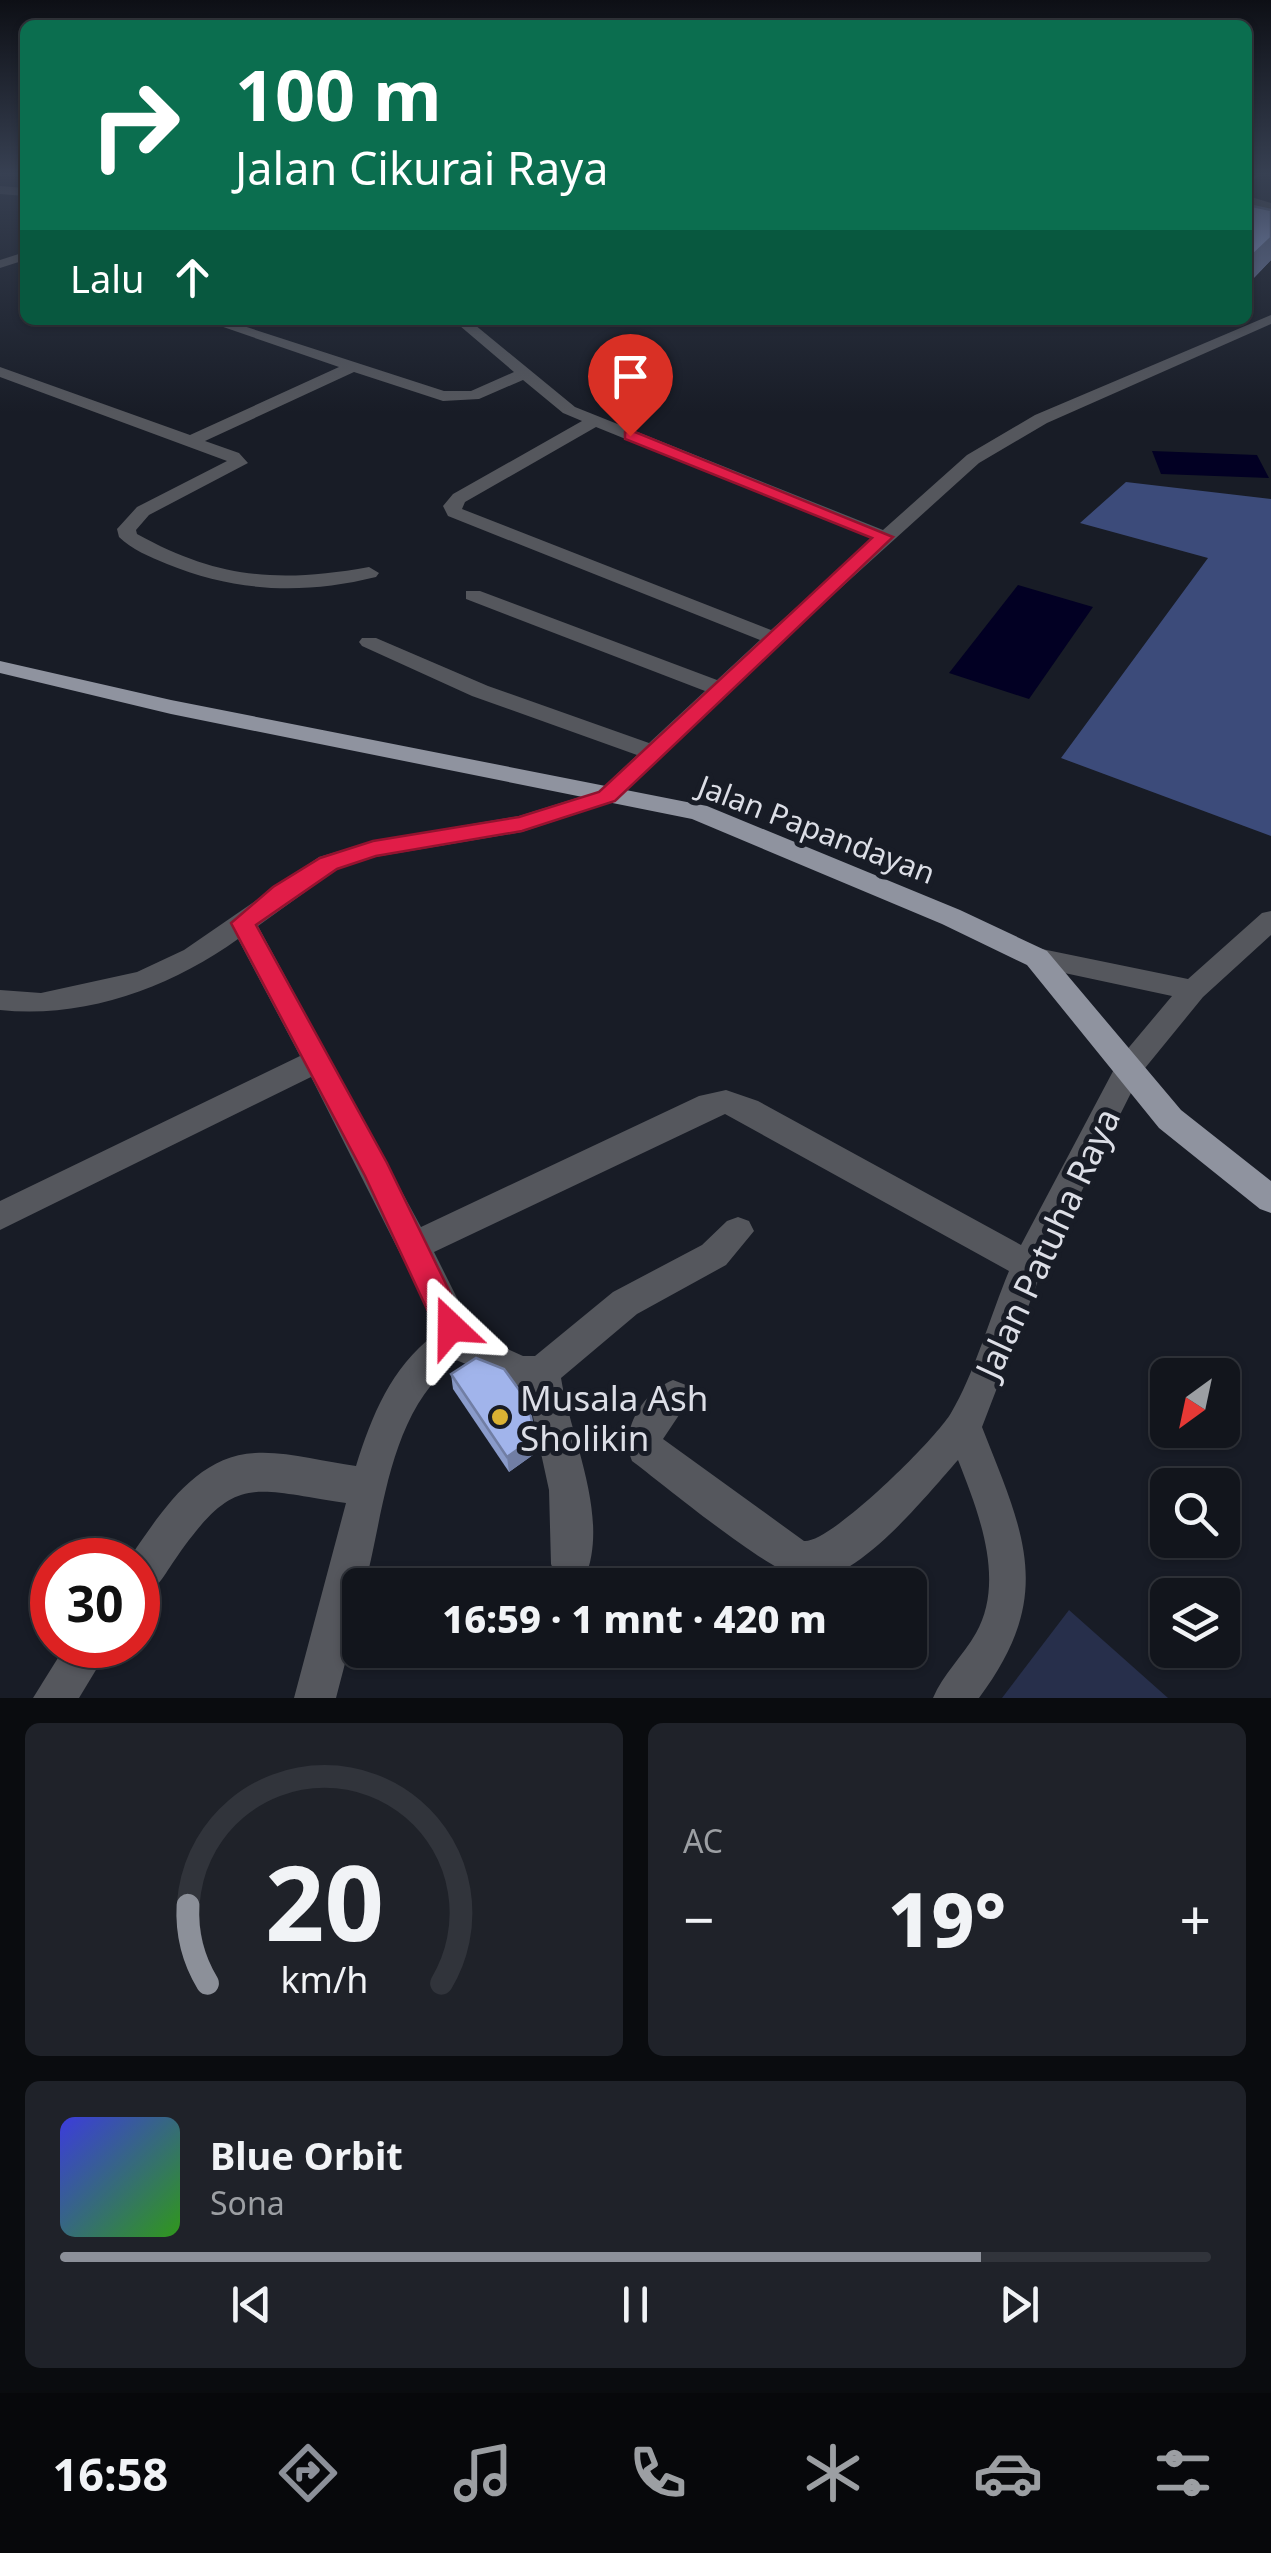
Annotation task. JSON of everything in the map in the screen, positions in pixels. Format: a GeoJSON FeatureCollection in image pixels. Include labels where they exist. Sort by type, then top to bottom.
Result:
{"type":"FeatureCollection","features":[{"type":"Feature","properties":{"kind":"main road","name":"Jalan Papandayan"},"geometry":{"type":"LineString","coordinates":[[0,667],[171,707],[698,812],[950,917],[1037,958],[1170,1119],[1271,1199]]}},
{"type":"Feature","properties":{"kind":"street"},"geometry":{"type":"LineString","coordinates":[[0,1000],[42,1004],[143,981],[194,957],[328,864],[373,848],[522,824],[607,796],[774,638],[973,459],[1041,418],[1271,318]]}},
{"type":"Feature","properties":{"kind":"street"},"geometry":{"type":"LineString","coordinates":[[225,325],[458,398],[522,374]]}},
{"type":"Feature","properties":{"kind":"street"},"geometry":{"type":"LineString","coordinates":[[467,325],[570,410],[884,537]]}},
{"type":"Feature","properties":{"kind":"street"},"geometry":{"type":"LineString","coordinates":[[189,442],[352,366]]}},
{"type":"Feature","properties":{"kind":"street"},"geometry":{"type":"LineString","coordinates":[[0,372],[233,457],[238,463],[143,511],[126,529],[128,538],[159,555],[239,579],[298,584],[368,573]]}},
{"type":"Feature","properties":{"kind":"street"},"geometry":{"type":"LineString","coordinates":[[594,421],[459,498],[452,506],[454,512],[774,638]]}},
{"type":"Feature","properties":{"kind":"street"},"geometry":{"type":"LineString","coordinates":[[473,595],[721,689]]}},
{"type":"Feature","properties":{"kind":"street"},"geometry":{"type":"LineString","coordinates":[[369,642],[480,690],[651,752]]}},
{"type":"Feature","properties":{"kind":"street","name":"Jalan Patuha Raya"},"geometry":{"type":"LineString","coordinates":[[964,1427],[1028,1264],[1130,1066],[1193,990],[1271,920]]}},
{"type":"Feature","properties":{"kind":"street"},"geometry":{"type":"LineString","coordinates":[[243,923],[297,1027],[319,1060],[414,1246],[444,1306],[453,1341]]}},
{"type":"Feature","properties":{"kind":"street"},"geometry":{"type":"LineString","coordinates":[[1037,958],[1193,990]]}},
{"type":"Feature","properties":{"kind":"street"},"geometry":{"type":"LineString","coordinates":[[0,1216],[319,1060]]}},
{"type":"Feature","properties":{"kind":"street"},"geometry":{"type":"LineString","coordinates":[[414,1246],[710,1105],[726,1102],[1028,1264]]}},
{"type":"Feature","properties":{"kind":"street"},"geometry":{"type":"LineString","coordinates":[[453,1341],[520,1373],[542,1372],[625,1303],[714,1256],[738,1231]]}},
{"type":"Feature","properties":{"kind":"street"},"geometry":{"type":"LineString","coordinates":[[315,1698],[380,1440],[401,1398],[430,1356],[453,1341]]}},
{"type":"Feature","properties":{"kind":"street"},"geometry":{"type":"LineString","coordinates":[[542,1372],[546,1403],[572,1496],[575,1528],[571,1564]]}},
{"type":"Feature","properties":{"kind":"street"},"geometry":{"type":"LineString","coordinates":[[672,1397],[644,1436],[646,1448],[792,1556],[811,1562],[827,1555],[880,1514],[964,1427],[1007,1545],[1011,1584],[997,1635],[954,1698]]}},
{"type":"Feature","properties":{"kind":"street"},"geometry":{"type":"LineString","coordinates":[[160,1548],[178,1522],[214,1485],[253,1471],[370,1487]]}},
{"type":"Feature","properties":{"kind":"street"},"geometry":{"type":"LineString","coordinates":[[54,1698],[75,1668]]}},
{"type":"Feature","properties":{"kind":"shaded area"},"geometry":{"type":"Polygon","coordinates":[[[1152,451],[1257,455],[1269,478],[1161,474],[1152,451]]]}},
{"type":"Feature","properties":{"kind":"shaded area"},"geometry":{"type":"Polygon","coordinates":[[[1126,482],[1271,499],[1271,836],[1061,758],[1208,558],[1080,523],[1126,482]]]}},
{"type":"Feature","properties":{"kind":"shaded area"},"geometry":{"type":"Polygon","coordinates":[[[1018,585],[1093,607],[1029,699],[949,673],[1018,585]]]}},
{"type":"Feature","properties":{"kind":"shaded area"},"geometry":{"type":"Polygon","coordinates":[[[1069,1610],[1168,1698],[1002,1698],[1069,1610]]]}},
{"type":"Feature","properties":{"kind":"building","name":"Musala Ash Sholikin"},"geometry":{"type":"Polygon","coordinates":[[[476,1358],[504,1369],[528,1402],[535,1437],[507,1457],[451,1374],[476,1358]]]}},
{"type":"Feature","properties":{"kind":"place","name":"Musala Ash Sholikin"},"geometry":{"type":"Point","coordinates":[500,1417]}},
{"type":"Feature","properties":{"kind":"route"},"geometry":{"type":"LineString","coordinates":[[451,1327],[377,1171],[243,923],[328,864],[373,848],[522,824],[607,796],[884,537],[630,436]]}}]}
